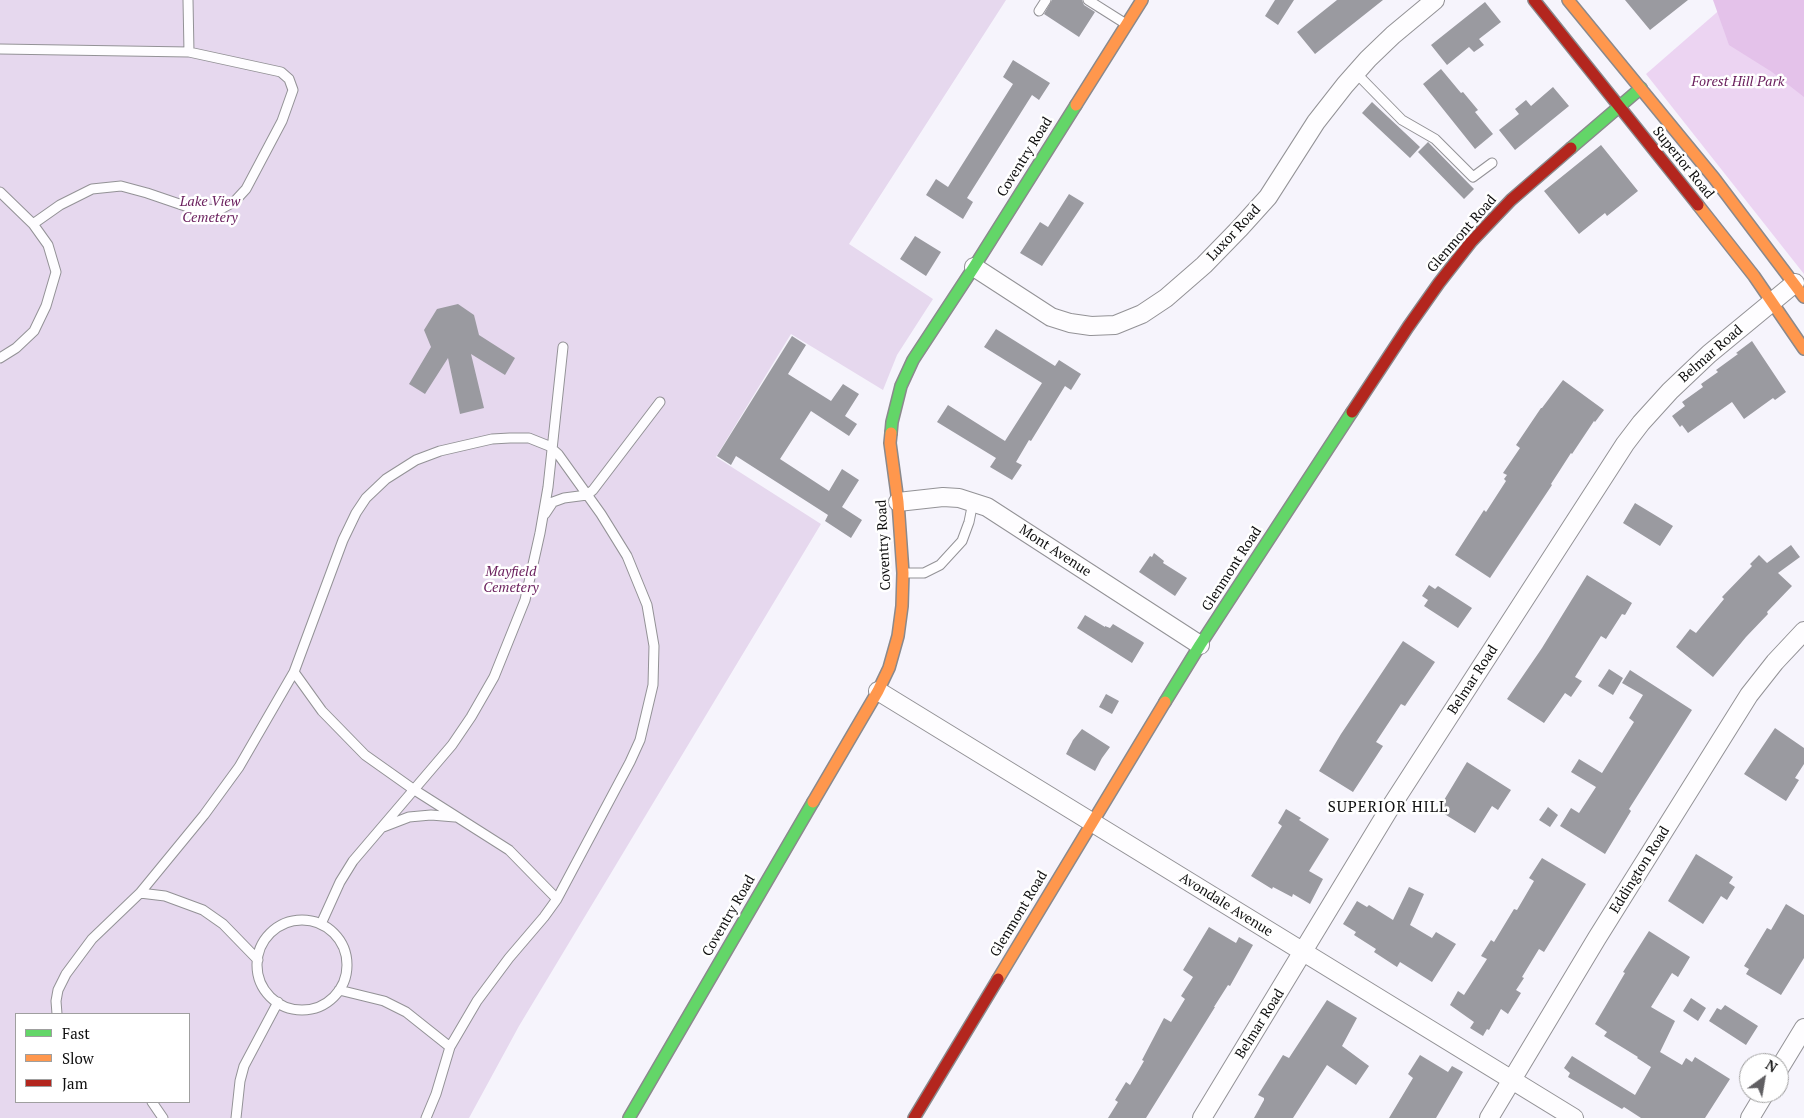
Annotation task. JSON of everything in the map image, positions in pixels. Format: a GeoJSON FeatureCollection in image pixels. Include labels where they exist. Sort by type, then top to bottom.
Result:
{"type":"FeatureCollection","features":[{"type":"Feature","properties":{"kind":"street","name":"Coventry Road"},"geometry":{"type":"LineString","coordinates":[[629,1118],[878,691],[888,668],[898,636],[902,606],[903,574],[898,502],[890,443],[894,408],[901,386],[917,354],[1142,0]]}},
{"type":"Feature","properties":{"kind":"street","name":"Luxor Road"},"geometry":{"type":"LineString","coordinates":[[974,267],[1051,317],[1070,323],[1091,326],[1115,325],[1142,314],[1166,298],[1204,265],[1240,228],[1268,196],[1316,122],[1356,73],[1394,35],[1435,0]]}},
{"type":"Feature","properties":{"kind":"street","name":"Superior Road"},"geometry":{"type":"LineString","coordinates":[[1534,0],[1773,301],[1804,349]]}},
{"type":"Feature","properties":{"kind":"street","name":"Superior Road"},"geometry":{"type":"LineString","coordinates":[[1568,0],[1714,178],[1799,290]]}},
{"type":"Feature","properties":{"kind":"street","name":"Glenmont Road"},"geometry":{"type":"LineString","coordinates":[[914,1118],[1200,645],[1438,283],[1471,242],[1511,200],[1641,88]]}},
{"type":"Feature","properties":{"kind":"street","name":"Belmar Road"},"geometry":{"type":"LineString","coordinates":[[1202,1118],[1388,812],[1641,423],[1670,391],[1709,354],[1773,301],[1799,290]]}},
{"type":"Feature","properties":{"kind":"street","name":"Mont Avenue"},"geometry":{"type":"LineString","coordinates":[[898,502],[943,497],[959,498],[995,512],[1200,645]]}},
{"type":"Feature","properties":{"kind":"street","name":"Eddington Road"},"geometry":{"type":"LineString","coordinates":[[1489,1118],[1597,938],[1749,695],[1775,662],[1804,633]]}},
{"type":"Feature","properties":{"kind":"street","name":"Avondale Avenue"},"geometry":{"type":"LineString","coordinates":[[878,691],[1574,1118]]}},
{"type":"Feature","properties":{"kind":"street"},"geometry":{"type":"LineString","coordinates":[[1789,1053],[1804,1028]]}},
{"type":"Feature","properties":{"kind":"street"},"geometry":{"type":"LineString","coordinates":[[1750,1118],[1759,1103]]}},
{"type":"Feature","properties":{"kind":"lane"},"geometry":{"type":"LineString","coordinates":[[188,0],[189,52]]}},
{"type":"Feature","properties":{"kind":"lane"},"geometry":{"type":"LineString","coordinates":[[1039,11],[1046,0]]}},
{"type":"Feature","properties":{"kind":"lane"},"geometry":{"type":"LineString","coordinates":[[1088,0],[1127,25]]}},
{"type":"Feature","properties":{"kind":"lane"},"geometry":{"type":"LineString","coordinates":[[0,49],[189,52],[281,72],[290,79],[293,90],[282,121],[246,189],[234,202],[219,210],[191,208],[121,186],[92,190],[60,205],[33,224]]}},
{"type":"Feature","properties":{"kind":"lane"},"geometry":{"type":"LineString","coordinates":[[1356,73],[1402,120],[1435,138],[1473,177],[1492,163]]}},
{"type":"Feature","properties":{"kind":"lane"},"geometry":{"type":"LineString","coordinates":[[0,192],[33,224],[48,244],[56,272],[46,306],[34,332],[16,348],[0,358]]}},
{"type":"Feature","properties":{"kind":"lane"},"geometry":{"type":"LineString","coordinates":[[321,924],[340,882],[353,861],[378,829],[452,745],[494,677],[525,600],[543,516],[548,487],[563,347]]}},
{"type":"Feature","properties":{"kind":"lane"},"geometry":{"type":"LineString","coordinates":[[543,516],[553,502],[564,498],[587,495],[660,402]]}},
{"type":"Feature","properties":{"kind":"lane"},"geometry":{"type":"LineString","coordinates":[[57,1013],[58,990],[66,974],[92,939],[140,893],[204,815],[239,767],[294,672],[343,540],[356,513],[366,498],[386,478],[416,460],[440,451],[492,439],[529,438],[551,448],[558,454],[627,556],[647,605],[654,646],[653,685],[640,740],[630,762],[557,899],[477,1001],[450,1047],[436,1094],[426,1118]]}},
{"type":"Feature","properties":{"kind":"lane"},"geometry":{"type":"LineString","coordinates":[[903,574],[924,573],[940,565],[962,541],[969,522],[973,502]]}},
{"type":"Feature","properties":{"kind":"lane"},"geometry":{"type":"LineString","coordinates":[[294,672],[322,711],[365,754],[413,789],[462,818],[510,850],[557,899]]}},
{"type":"Feature","properties":{"kind":"lane"},"geometry":{"type":"LineString","coordinates":[[378,829],[408,816],[431,815],[462,818]]}},
{"type":"Feature","properties":{"kind":"lane"},"geometry":{"type":"LineString","coordinates":[[140,893],[165,896],[203,910],[223,924],[258,960]]}},
{"type":"Feature","properties":{"kind":"lane"},"geometry":{"type":"LineString","coordinates":[[302,920],[321,924],[329,928],[340,939],[346,953],[347,968],[344,983],[336,995],[324,1005],[309,1009],[294,1009],[278,1002],[268,994],[260,981],[257,966],[258,960],[259,951],[265,938],[275,928],[288,922],[302,920]]}},
{"type":"Feature","properties":{"kind":"lane"},"geometry":{"type":"LineString","coordinates":[[339,990],[384,1001],[406,1012],[450,1047]]}},
{"type":"Feature","properties":{"kind":"lane"},"geometry":{"type":"LineString","coordinates":[[236,1118],[240,1082],[244,1066],[278,1002]]}},
{"type":"Feature","properties":{"kind":"lane"},"geometry":{"type":"LineString","coordinates":[[153,1103],[163,1118]]}},
{"type":"Feature","properties":{"kind":"green space"},"geometry":{"type":"Polygon","coordinates":[[[0,0],[1006,0],[849,244],[933,299],[897,355],[883,390],[791,334],[716,457],[821,524],[519,1026],[469,1118],[0,1118],[0,0]]]}},
{"type":"Feature","properties":{"kind":"green space","name":"Forest Hill Park"},"geometry":{"type":"Polygon","coordinates":[[[1731,0],[1804,0],[1804,274],[1646,74],[1731,0]]]}},
{"type":"Feature","properties":{"kind":"shaded area"},"geometry":{"type":"Polygon","coordinates":[[[1713,0],[1804,0],[1804,97],[1772,72],[1729,45],[1713,0]]]}},
{"type":"Feature","properties":{"kind":"building"},"geometry":{"type":"Polygon","coordinates":[[[1052,0],[1082,0],[1084,5],[1095,12],[1079,37],[1044,14],[1052,0]]]}},
{"type":"Feature","properties":{"kind":"building"},"geometry":{"type":"Polygon","coordinates":[[[1275,0],[1294,0],[1278,25],[1265,16],[1275,0]]]}},
{"type":"Feature","properties":{"kind":"building"},"geometry":{"type":"Polygon","coordinates":[[[1337,0],[1383,0],[1315,54],[1297,32],[1337,0]]]}},
{"type":"Feature","properties":{"kind":"building"},"geometry":{"type":"Polygon","coordinates":[[[1625,0],[1688,0],[1650,30],[1625,0]]]}},
{"type":"Feature","properties":{"kind":"building"},"geometry":{"type":"Polygon","coordinates":[[[1485,2],[1501,22],[1479,39],[1484,45],[1474,52],[1469,47],[1447,65],[1431,45],[1485,2]]]}},
{"type":"Feature","properties":{"kind":"building"},"geometry":{"type":"Polygon","coordinates":[[[1013,60],[1050,83],[1039,100],[1032,95],[967,198],[973,202],[963,219],[926,195],[936,179],[948,187],[1013,84],[1003,77],[1013,60]]]}},
{"type":"Feature","properties":{"kind":"building"},"geometry":{"type":"Polygon","coordinates":[[[1441,69],[1478,110],[1475,112],[1493,134],[1475,149],[1423,84],[1441,69]]]}},
{"type":"Feature","properties":{"kind":"building"},"geometry":{"type":"Polygon","coordinates":[[[1553,87],[1569,106],[1515,150],[1499,130],[1519,114],[1515,109],[1526,100],[1531,106],[1553,87]]]}},
{"type":"Feature","properties":{"kind":"building"},"geometry":{"type":"Polygon","coordinates":[[[1372,102],[1420,147],[1410,158],[1362,113],[1372,102]]]}},
{"type":"Feature","properties":{"kind":"building"},"geometry":{"type":"Polygon","coordinates":[[[1428,142],[1474,189],[1464,199],[1418,152],[1428,142]]]}},
{"type":"Feature","properties":{"kind":"building"},"geometry":{"type":"Polygon","coordinates":[[[1601,145],[1638,191],[1607,216],[1605,213],[1579,234],[1544,191],[1601,145]]]}},
{"type":"Feature","properties":{"kind":"building"},"geometry":{"type":"Polygon","coordinates":[[[1069,194],[1084,203],[1042,266],[1020,253],[1040,222],[1048,227],[1069,194]]]}},
{"type":"Feature","properties":{"kind":"building"},"geometry":{"type":"Polygon","coordinates":[[[915,236],[941,252],[926,276],[900,259],[915,236]]]}},
{"type":"Feature","properties":{"kind":"building"},"geometry":{"type":"Polygon","coordinates":[[[458,304],[474,315],[479,335],[515,358],[505,375],[471,354],[484,408],[460,414],[448,358],[425,394],[409,384],[431,347],[424,330],[437,309],[458,304]]]}},
{"type":"Feature","properties":{"kind":"building"},"geometry":{"type":"Polygon","coordinates":[[[996,329],[1055,366],[1059,360],[1081,374],[1071,390],[1065,386],[1031,441],[1029,440],[1016,462],[1022,465],[1012,480],[990,467],[996,458],[937,422],[948,405],[1005,441],[1042,383],[984,347],[996,329]]]}},
{"type":"Feature","properties":{"kind":"building"},"geometry":{"type":"Polygon","coordinates":[[[792,336],[806,345],[788,374],[831,401],[843,384],[859,394],[845,416],[857,424],[849,436],[811,411],[780,459],[829,491],[842,469],[859,480],[842,507],[862,520],[851,538],[825,521],[828,515],[736,456],[731,465],[717,456],[792,336]]]}},
{"type":"Feature","properties":{"kind":"building"},"geometry":{"type":"Polygon","coordinates":[[[1752,341],[1786,392],[1775,400],[1773,398],[1744,419],[1732,402],[1688,433],[1682,425],[1680,427],[1672,416],[1685,406],[1682,402],[1703,387],[1701,384],[1718,372],[1716,370],[1752,341]]]}},
{"type":"Feature","properties":{"kind":"building"},"geometry":{"type":"Polygon","coordinates":[[[1563,380],[1604,410],[1571,453],[1490,578],[1455,555],[1484,510],[1486,512],[1506,481],[1504,479],[1507,475],[1503,473],[1520,448],[1516,445],[1563,380]]]}},
{"type":"Feature","properties":{"kind":"building"},"geometry":{"type":"Polygon","coordinates":[[[1635,503],[1673,526],[1660,546],[1623,523],[1635,503]]]}},
{"type":"Feature","properties":{"kind":"building"},"geometry":{"type":"Polygon","coordinates":[[[1791,545],[1800,557],[1778,573],[1792,586],[1767,612],[1768,614],[1713,677],[1676,647],[1690,629],[1696,633],[1724,599],[1722,597],[1752,566],[1750,564],[1759,555],[1767,563],[1791,545]]]}},
{"type":"Feature","properties":{"kind":"building"},"geometry":{"type":"Polygon","coordinates":[[[1154,553],[1164,561],[1163,563],[1187,578],[1175,596],[1139,572],[1154,553]]]}},
{"type":"Feature","properties":{"kind":"building"},"geometry":{"type":"Polygon","coordinates":[[[1587,575],[1632,603],[1625,615],[1622,614],[1606,639],[1601,636],[1575,677],[1582,681],[1571,697],[1565,693],[1544,723],[1507,699],[1542,648],[1587,575]]]}},
{"type":"Feature","properties":{"kind":"building"},"geometry":{"type":"Polygon","coordinates":[[[1429,585],[1435,589],[1438,586],[1472,608],[1458,628],[1424,606],[1428,600],[1422,596],[1429,585]]]}},
{"type":"Feature","properties":{"kind":"building"},"geometry":{"type":"Polygon","coordinates":[[[1085,615],[1105,627],[1110,628],[1113,624],[1144,643],[1132,663],[1077,628],[1085,615]]]}},
{"type":"Feature","properties":{"kind":"building"},"geometry":{"type":"Polygon","coordinates":[[[1403,641],[1435,662],[1405,706],[1401,704],[1376,742],[1383,746],[1353,792],[1319,771],[1341,734],[1403,641]]]}},
{"type":"Feature","properties":{"kind":"building"},"geometry":{"type":"Polygon","coordinates":[[[1609,669],[1623,678],[1613,695],[1598,686],[1609,669]]]}},
{"type":"Feature","properties":{"kind":"building"},"geometry":{"type":"Polygon","coordinates":[[[1630,670],[1692,710],[1629,809],[1631,811],[1605,854],[1560,826],[1571,808],[1579,813],[1596,787],[1571,772],[1579,759],[1602,773],[1634,722],[1629,718],[1643,695],[1622,683],[1630,670]]]}},
{"type":"Feature","properties":{"kind":"building"},"geometry":{"type":"Polygon","coordinates":[[[1106,694],[1119,701],[1112,714],[1099,707],[1106,694]]]}},
{"type":"Feature","properties":{"kind":"building"},"geometry":{"type":"Polygon","coordinates":[[[1775,728],[1804,748],[1804,764],[1795,778],[1799,780],[1786,801],[1744,774],[1775,728]]]}},
{"type":"Feature","properties":{"kind":"building"},"geometry":{"type":"Polygon","coordinates":[[[1082,729],[1110,747],[1095,771],[1066,754],[1073,740],[1082,729]]]}},
{"type":"Feature","properties":{"kind":"building"},"geometry":{"type":"Polygon","coordinates":[[[1467,762],[1511,790],[1498,810],[1492,806],[1475,833],[1438,810],[1467,762]]]}},
{"type":"Feature","properties":{"kind":"building"},"geometry":{"type":"Polygon","coordinates":[[[1548,807],[1558,815],[1550,827],[1539,820],[1548,807]]]}},
{"type":"Feature","properties":{"kind":"building"},"geometry":{"type":"Polygon","coordinates":[[[1286,809],[1301,818],[1299,820],[1329,839],[1309,871],[1323,879],[1310,904],[1293,894],[1292,897],[1273,887],[1272,889],[1251,876],[1282,826],[1278,823],[1286,809]]]}},
{"type":"Feature","properties":{"kind":"building"},"geometry":{"type":"Polygon","coordinates":[[[1696,854],[1733,877],[1729,883],[1735,887],[1727,900],[1721,896],[1703,924],[1668,901],[1696,854]]]}},
{"type":"Feature","properties":{"kind":"building"},"geometry":{"type":"Polygon","coordinates":[[[1542,858],[1586,884],[1544,952],[1539,949],[1522,977],[1524,978],[1516,990],[1521,993],[1508,1014],[1501,1009],[1489,1030],[1487,1029],[1483,1036],[1470,1028],[1474,1022],[1450,1005],[1458,991],[1464,995],[1487,959],[1481,956],[1491,940],[1494,942],[1514,909],[1517,910],[1534,881],[1529,878],[1542,858]]]}},
{"type":"Feature","properties":{"kind":"building"},"geometry":{"type":"Polygon","coordinates":[[[1409,887],[1424,894],[1410,925],[1432,938],[1436,932],[1456,944],[1432,982],[1400,962],[1397,967],[1374,952],[1376,949],[1354,935],[1356,932],[1343,924],[1357,901],[1367,907],[1369,905],[1393,920],[1409,887]]]}},
{"type":"Feature","properties":{"kind":"building"},"geometry":{"type":"Polygon","coordinates":[[[1786,904],[1804,915],[1804,958],[1781,995],[1746,974],[1749,969],[1744,966],[1767,928],[1771,930],[1786,904]]]}},
{"type":"Feature","properties":{"kind":"building"},"geometry":{"type":"Polygon","coordinates":[[[1209,927],[1236,943],[1239,937],[1253,945],[1230,986],[1228,985],[1214,1007],[1146,1118],[1108,1118],[1118,1102],[1115,1100],[1126,1082],[1130,1085],[1144,1061],[1142,1060],[1164,1018],[1171,1022],[1185,999],[1181,996],[1193,977],[1183,970],[1209,927]]]}},
{"type":"Feature","properties":{"kind":"building"},"geometry":{"type":"Polygon","coordinates":[[[1649,931],[1690,957],[1678,977],[1672,973],[1651,1007],[1675,1021],[1660,1052],[1682,1065],[1686,1058],[1692,1062],[1695,1057],[1730,1079],[1705,1118],[1641,1118],[1568,1077],[1570,1073],[1564,1068],[1572,1056],[1635,1095],[1651,1067],[1604,1036],[1607,1032],[1595,1024],[1625,973],[1623,972],[1649,931]]]}},
{"type":"Feature","properties":{"kind":"building"},"geometry":{"type":"Polygon","coordinates":[[[1691,998],[1706,1008],[1698,1021],[1683,1011],[1691,998]]]}},
{"type":"Feature","properties":{"kind":"building"},"geometry":{"type":"Polygon","coordinates":[[[1327,1000],[1357,1018],[1342,1046],[1369,1066],[1356,1085],[1327,1065],[1293,1118],[1254,1118],[1264,1100],[1264,1098],[1258,1095],[1283,1055],[1289,1058],[1327,1000]]]}},
{"type":"Feature","properties":{"kind":"building"},"geometry":{"type":"Polygon","coordinates":[[[1725,1005],[1758,1026],[1746,1045],[1709,1021],[1717,1008],[1721,1010],[1725,1005]]]}},
{"type":"Feature","properties":{"kind":"building"},"geometry":{"type":"Polygon","coordinates":[[[1420,1055],[1448,1072],[1452,1066],[1463,1072],[1436,1118],[1389,1118],[1413,1078],[1408,1074],[1420,1055]]]}},
{"type":"Feature","properties":{"kind":"traffic: fast"},"geometry":{"type":"LineString","coordinates":[[1571,148],[1641,88]]}},
{"type":"Feature","properties":{"kind":"traffic: fast"},"geometry":{"type":"LineString","coordinates":[[891,433],[901,386],[913,360],[1076,105]]}},
{"type":"Feature","properties":{"kind":"traffic: fast"},"geometry":{"type":"LineString","coordinates":[[1165,702],[1352,412]]}},
{"type":"Feature","properties":{"kind":"traffic: fast"},"geometry":{"type":"LineString","coordinates":[[629,1118],[813,802]]}},
{"type":"Feature","properties":{"kind":"traffic: slow"},"geometry":{"type":"LineString","coordinates":[[1076,105],[1142,0]]}},
{"type":"Feature","properties":{"kind":"traffic: slow"},"geometry":{"type":"LineString","coordinates":[[1568,0],[1714,178],[1804,297]]}},
{"type":"Feature","properties":{"kind":"traffic: slow"},"geometry":{"type":"LineString","coordinates":[[1698,205],[1754,276],[1804,349]]}},
{"type":"Feature","properties":{"kind":"traffic: slow"},"geometry":{"type":"LineString","coordinates":[[813,802],[878,691],[889,668],[898,636],[902,606],[903,573],[898,502],[890,443],[891,433]]}},
{"type":"Feature","properties":{"kind":"traffic: slow"},"geometry":{"type":"LineString","coordinates":[[998,979],[1165,702]]}},
{"type":"Feature","properties":{"kind":"traffic: jam"},"geometry":{"type":"LineString","coordinates":[[1534,0],[1698,205]]}},
{"type":"Feature","properties":{"kind":"traffic: jam"},"geometry":{"type":"LineString","coordinates":[[1352,412],[1408,327],[1471,242],[1511,200],[1571,148]]}},
{"type":"Feature","properties":{"kind":"traffic: jam"},"geometry":{"type":"LineString","coordinates":[[914,1118],[998,979]]}},
{"type":"Feature","properties":{"kind":"district","name":"SUPERIOR HILL"},"geometry":{"type":"Point","coordinates":[1388,808]}},
{"type":"Feature","properties":{"kind":"park label","name":"Lake View Cemetery"},"geometry":{"type":"Point","coordinates":[210,210]}},
{"type":"Feature","properties":{"kind":"park label","name":"Mayfield Cemetery"},"geometry":{"type":"Point","coordinates":[511,580]}}]}
